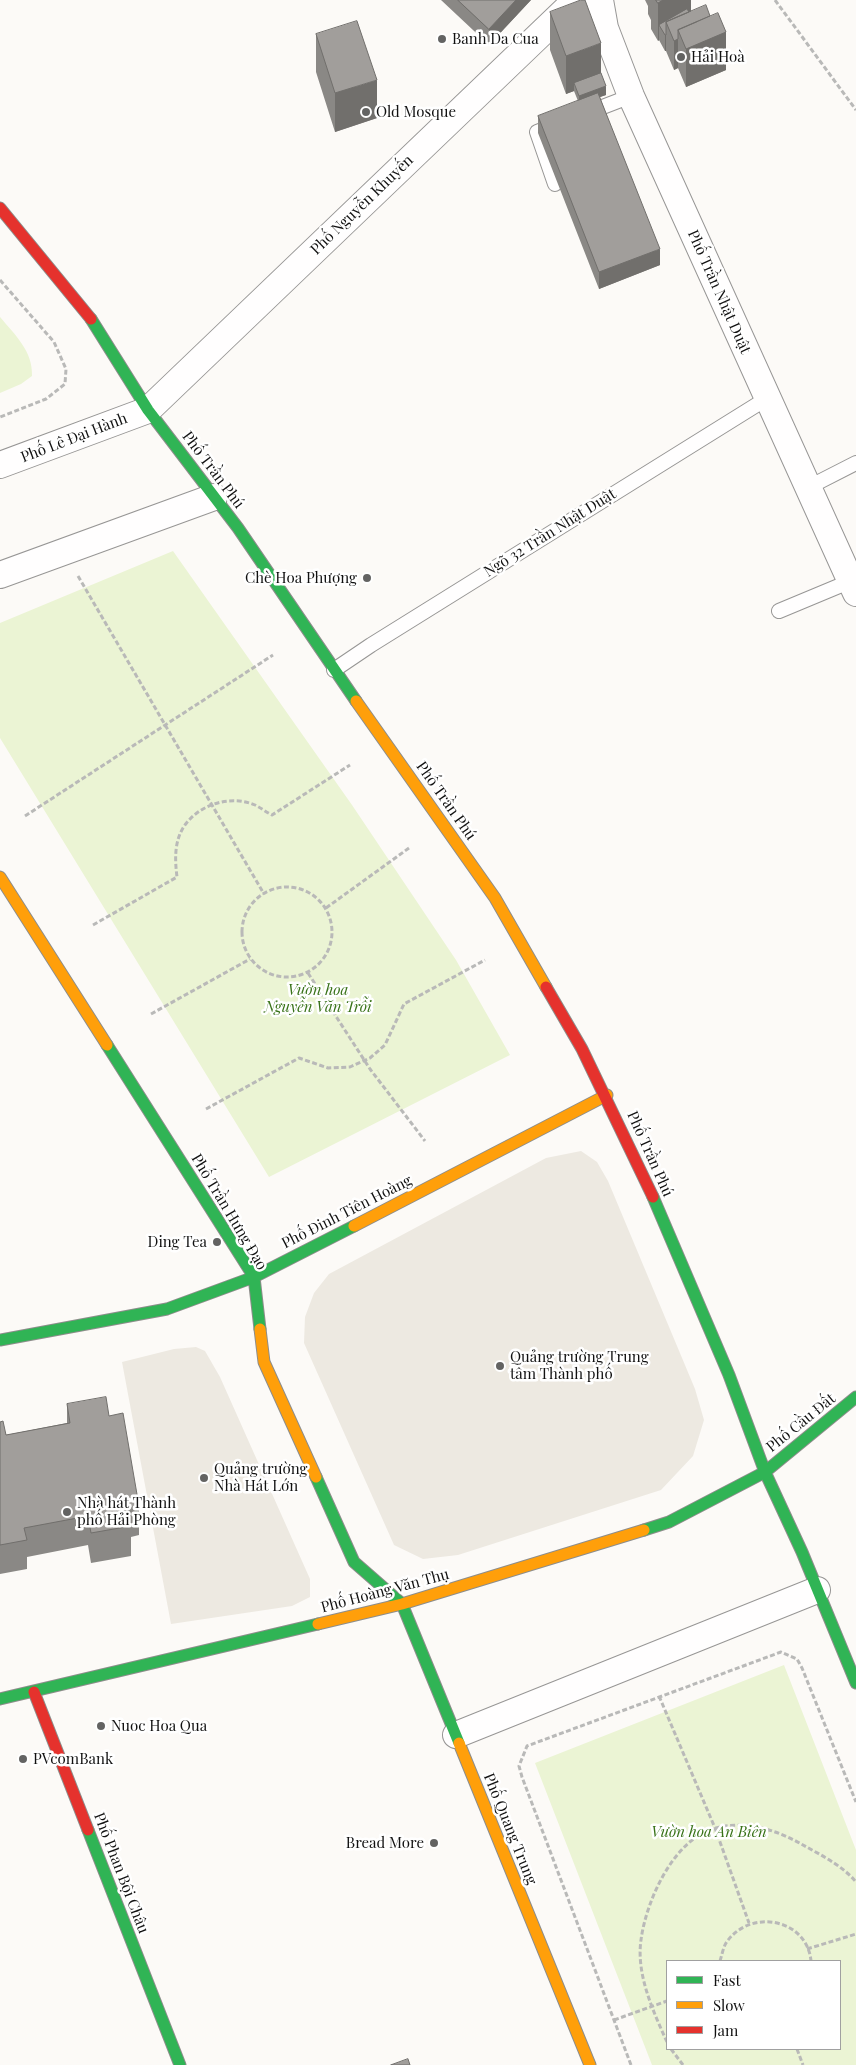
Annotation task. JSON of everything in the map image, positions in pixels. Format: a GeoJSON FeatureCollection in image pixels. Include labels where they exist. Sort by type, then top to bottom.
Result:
{"type":"FeatureCollection","features":[{"type":"Feature","properties":{"kind":"main road","name":"Phố Trần Phú"},"geometry":{"type":"LineString","coordinates":[[0,208],[87,313],[148,410],[238,528],[334,670],[495,898],[607,1095],[729,1374],[765,1472],[856,1682]]}},
{"type":"Feature","properties":{"kind":"main road","name":"Phố Trần Hưng Đạo"},"geometry":{"type":"LineString","coordinates":[[0,876],[254,1277],[264,1362],[354,1562],[402,1604]]}},
{"type":"Feature","properties":{"kind":"main road","name":"Phố Đinh Tiên Hoàng"},"geometry":{"type":"LineString","coordinates":[[0,1340],[167,1309],[254,1277],[607,1095]]}},
{"type":"Feature","properties":{"kind":"main road","name":"Phố Cầu Đất"},"geometry":{"type":"LineString","coordinates":[[765,1472],[856,1397]]}},
{"type":"Feature","properties":{"kind":"main road","name":"Phố Hoàng Văn Thụ"},"geometry":{"type":"LineString","coordinates":[[0,1699],[402,1604],[669,1522],[765,1472]]}},
{"type":"Feature","properties":{"kind":"main road","name":"Phố Quang Trung"},"geometry":{"type":"LineString","coordinates":[[402,1604],[590,2065]]}},
{"type":"Feature","properties":{"kind":"main road","name":"Phố Phan Bội Châu"},"geometry":{"type":"LineString","coordinates":[[34,1692],[180,2065]]}},
{"type":"Feature","properties":{"kind":"street","name":"Phố Trần Nhật Duật"},"geometry":{"type":"LineString","coordinates":[[600,0],[605,28],[631,96],[766,399],[851,571]]}},
{"type":"Feature","properties":{"kind":"street"},"geometry":{"type":"LineString","coordinates":[[570,5],[605,28]]}},
{"type":"Feature","properties":{"kind":"street","name":"Phố Nguyễn Khuyến"},"geometry":{"type":"LineString","coordinates":[[148,410],[570,5]]}},
{"type":"Feature","properties":{"kind":"street","name":"Phố Lê Đại Hành"},"geometry":{"type":"LineString","coordinates":[[0,465],[148,410]]}},
{"type":"Feature","properties":{"kind":"street"},"geometry":{"type":"LineString","coordinates":[[0,575],[214,497]]}},
{"type":"Feature","properties":{"kind":"street"},"geometry":{"type":"LineString","coordinates":[[456,1735],[817,1590]]}},
{"type":"Feature","properties":{"kind":"lane"},"geometry":{"type":"LineString","coordinates":[[555,184],[537,132],[631,96]]}},
{"type":"Feature","properties":{"kind":"lane","name":"Ngõ 32 Trần Nhật Duật"},"geometry":{"type":"LineString","coordinates":[[334,670],[371,645],[766,399]]}},
{"type":"Feature","properties":{"kind":"lane"},"geometry":{"type":"LineString","coordinates":[[809,487],[856,463]]}},
{"type":"Feature","properties":{"kind":"lane"},"geometry":{"type":"LineString","coordinates":[[779,611],[851,571]]}},
{"type":"Feature","properties":{"kind":"path"},"geometry":{"type":"LineString","coordinates":[[775,0],[856,110]]}},
{"type":"Feature","properties":{"kind":"path"},"geometry":{"type":"LineString","coordinates":[[0,280],[54,342],[66,369],[65,384],[46,399],[0,417]]}},
{"type":"Feature","properties":{"kind":"path"},"geometry":{"type":"LineString","coordinates":[[74,569],[264,894]]}},
{"type":"Feature","properties":{"kind":"path"},"geometry":{"type":"LineString","coordinates":[[24,816],[273,655]]}},
{"type":"Feature","properties":{"kind":"path"},"geometry":{"type":"LineString","coordinates":[[93,925],[177,877],[174,857],[183,829],[196,813],[212,805],[234,800],[254,804],[272,815],[350,765]]}},
{"type":"Feature","properties":{"kind":"path"},"geometry":{"type":"LineString","coordinates":[[326,908],[409,848]]}},
{"type":"Feature","properties":{"kind":"path"},"geometry":{"type":"LineString","coordinates":[[286,887],[302,889],[316,897],[326,908],[332,923],[329,950],[320,964],[308,973],[292,978],[276,977],[262,970],[250,959],[243,945],[242,930],[245,914],[254,901],[270,889],[286,887]]}},
{"type":"Feature","properties":{"kind":"path"},"geometry":{"type":"LineString","coordinates":[[151,1014],[250,959]]}},
{"type":"Feature","properties":{"kind":"path"},"geometry":{"type":"LineString","coordinates":[[206,1109],[298,1058],[328,1068],[350,1067],[365,1061],[385,1045],[404,1004],[485,960]]}},
{"type":"Feature","properties":{"kind":"path"},"geometry":{"type":"LineString","coordinates":[[308,973],[365,1061],[425,1141]]}},
{"type":"Feature","properties":{"kind":"path"},"geometry":{"type":"LineString","coordinates":[[631,2065],[519,1766],[527,1746],[781,1652],[797,1659],[802,1668],[856,1802]]}},
{"type":"Feature","properties":{"kind":"path"},"geometry":{"type":"LineString","coordinates":[[659,1696],[715,1828],[749,1923]]}},
{"type":"Feature","properties":{"kind":"path"},"geometry":{"type":"LineString","coordinates":[[666,2040],[643,1978],[640,1941],[650,1905],[661,1877],[681,1852],[696,1838],[715,1828],[748,1824],[795,1840],[826,1859],[856,1882]]}},
{"type":"Feature","properties":{"kind":"path"},"geometry":{"type":"LineString","coordinates":[[720,1960],[725,1944],[735,1932],[749,1923],[764,1920],[781,1923],[794,1931],[808,1949],[811,1960]]}},
{"type":"Feature","properties":{"kind":"path"},"geometry":{"type":"LineString","coordinates":[[808,1949],[856,1934]]}},
{"type":"Feature","properties":{"kind":"path"},"geometry":{"type":"LineString","coordinates":[[614,2020],[666,2001]]}},
{"type":"Feature","properties":{"kind":"path"},"geometry":{"type":"LineString","coordinates":[[671,2050],[683,2065]]}},
{"type":"Feature","properties":{"kind":"path"},"geometry":{"type":"LineString","coordinates":[[797,2050],[803,2065]]}},
{"type":"Feature","properties":{"kind":"green space"},"geometry":{"type":"Polygon","coordinates":[[[0,317],[26,351],[32,367],[32,376],[21,384],[0,393],[0,317]]]}},
{"type":"Feature","properties":{"kind":"green space","name":"Vườn hoa Nguyễn Văn Trỗi"},"geometry":{"type":"Polygon","coordinates":[[[173,551],[352,805],[456,960],[510,1055],[269,1177],[0,738],[0,623],[173,551]]]}},
{"type":"Feature","properties":{"kind":"green space","name":"Vườn hoa An Biên"},"geometry":{"type":"Polygon","coordinates":[[[784,1665],[856,1850],[856,2065],[652,2065],[535,1763],[784,1665]]]}},
{"type":"Feature","properties":{"kind":"shaded area","name":"Quảng trường Trung tâm Thành phố"},"geometry":{"type":"Polygon","coordinates":[[[581,1151],[597,1162],[608,1181],[695,1389],[704,1420],[693,1456],[661,1490],[458,1555],[423,1559],[394,1545],[304,1343],[305,1317],[314,1293],[329,1274],[546,1158],[581,1151]]]}},
{"type":"Feature","properties":{"kind":"shaded area","name":"Quảng trường Nhà Hát Lớn"},"geometry":{"type":"Polygon","coordinates":[[[196,1347],[205,1351],[220,1377],[310,1579],[310,1597],[292,1606],[171,1624],[122,1362],[174,1349],[196,1347]]]}},
{"type":"Feature","properties":{"kind":"building"},"geometry":{"type":"Polygon","coordinates":[[[458,0],[516,0],[489,29],[458,0]]]}},
{"type":"Feature","properties":{"kind":"building"},"geometry":{"type":"Polygon","coordinates":[[[585,0],[601,43],[566,56],[550,12],[585,0]]]}},
{"type":"Feature","properties":{"kind":"building"},"geometry":{"type":"Polygon","coordinates":[[[706,5],[710,16],[678,30],[678,39],[674,41],[666,22],[706,5]]]}},
{"type":"Feature","properties":{"kind":"building"},"geometry":{"type":"Polygon","coordinates":[[[687,9],[689,12],[666,22],[665,35],[659,25],[687,9]]]}},
{"type":"Feature","properties":{"kind":"building"},"geometry":{"type":"Polygon","coordinates":[[[718,13],[726,32],[686,49],[678,30],[718,13]]]}},
{"type":"Feature","properties":{"kind":"building"},"geometry":{"type":"Polygon","coordinates":[[[357,21],[377,80],[335,93],[316,34],[357,21]]]}},
{"type":"Feature","properties":{"kind":"building"},"geometry":{"type":"Polygon","coordinates":[[[601,73],[606,86],[579,96],[574,83],[601,73]]]}},
{"type":"Feature","properties":{"kind":"building"},"geometry":{"type":"Polygon","coordinates":[[[598,93],[660,249],[599,272],[538,116],[598,93]]]}},
{"type":"Feature","properties":{"kind":"building","name":"Nhà hát Thành phố Hải Phòng"},"geometry":{"type":"Polygon","coordinates":[[[106,1397],[109,1416],[123,1413],[139,1506],[128,1508],[131,1526],[91,1533],[88,1516],[24,1528],[27,1540],[0,1545],[0,1422],[3,1421],[6,1435],[70,1423],[67,1404],[106,1397]]]}},
{"type":"Feature","properties":{"kind":"building"},"geometry":{"type":"Polygon","coordinates":[[[408,2059],[410,2065],[391,2065],[408,2059]]]}},
{"type":"Feature","properties":{"kind":"traffic: fast"},"geometry":{"type":"LineString","coordinates":[[91,319],[148,410],[238,528],[356,701]]}},
{"type":"Feature","properties":{"kind":"traffic: fast"},"geometry":{"type":"LineString","coordinates":[[107,1045],[254,1277],[260,1329]]}},
{"type":"Feature","properties":{"kind":"traffic: fast"},"geometry":{"type":"LineString","coordinates":[[653,1197],[729,1375],[765,1472],[802,1552],[856,1683]]}},
{"type":"Feature","properties":{"kind":"traffic: fast"},"geometry":{"type":"LineString","coordinates":[[0,1340],[167,1309],[254,1277],[354,1226]]}},
{"type":"Feature","properties":{"kind":"traffic: fast"},"geometry":{"type":"LineString","coordinates":[[644,1530],[669,1522],[765,1472],[856,1397]]}},
{"type":"Feature","properties":{"kind":"traffic: fast"},"geometry":{"type":"LineString","coordinates":[[316,1477],[354,1562],[402,1604],[459,1743]]}},
{"type":"Feature","properties":{"kind":"traffic: fast"},"geometry":{"type":"LineString","coordinates":[[0,1699],[318,1624]]}},
{"type":"Feature","properties":{"kind":"traffic: fast"},"geometry":{"type":"LineString","coordinates":[[88,1830],[180,2065]]}},
{"type":"Feature","properties":{"kind":"traffic: slow"},"geometry":{"type":"LineString","coordinates":[[356,701],[495,898],[546,987]]}},
{"type":"Feature","properties":{"kind":"traffic: slow"},"geometry":{"type":"LineString","coordinates":[[0,877],[107,1045]]}},
{"type":"Feature","properties":{"kind":"traffic: slow"},"geometry":{"type":"LineString","coordinates":[[354,1226],[607,1095]]}},
{"type":"Feature","properties":{"kind":"traffic: slow"},"geometry":{"type":"LineString","coordinates":[[260,1329],[264,1362],[316,1477]]}},
{"type":"Feature","properties":{"kind":"traffic: slow"},"geometry":{"type":"LineString","coordinates":[[318,1624],[402,1604],[644,1530]]}},
{"type":"Feature","properties":{"kind":"traffic: slow"},"geometry":{"type":"LineString","coordinates":[[459,1743],[590,2065]]}},
{"type":"Feature","properties":{"kind":"traffic: jam"},"geometry":{"type":"LineString","coordinates":[[0,208],[91,319]]}},
{"type":"Feature","properties":{"kind":"traffic: jam"},"geometry":{"type":"LineString","coordinates":[[546,987],[582,1049],[653,1197]]}},
{"type":"Feature","properties":{"kind":"traffic: jam"},"geometry":{"type":"LineString","coordinates":[[34,1692],[88,1830]]}},
{"type":"Feature","properties":{"kind":"place","name":"Banh Da Cua"},"geometry":{"type":"Point","coordinates":[442,39]}},
{"type":"Feature","properties":{"kind":"place","name":"Hải Hoà"},"geometry":{"type":"Point","coordinates":[681,57]}},
{"type":"Feature","properties":{"kind":"place","name":"Old Mosque"},"geometry":{"type":"Point","coordinates":[366,112]}},
{"type":"Feature","properties":{"kind":"place","name":"Chè Hoa Phượng"},"geometry":{"type":"Point","coordinates":[367,578]}},
{"type":"Feature","properties":{"kind":"place","name":"Ding Tea"},"geometry":{"type":"Point","coordinates":[217,1242]}},
{"type":"Feature","properties":{"kind":"place","name":"Quảng trường Trung tâm Thành phố"},"geometry":{"type":"Point","coordinates":[500,1366]}},
{"type":"Feature","properties":{"kind":"place","name":"Quảng trường Nhà Hát Lớn"},"geometry":{"type":"Point","coordinates":[204,1478]}},
{"type":"Feature","properties":{"kind":"place","name":"Nhà hát Thành phố Hải Phòng"},"geometry":{"type":"Point","coordinates":[67,1512]}},
{"type":"Feature","properties":{"kind":"place","name":"Nuoc Hoa Qua"},"geometry":{"type":"Point","coordinates":[101,1726]}},
{"type":"Feature","properties":{"kind":"place","name":"PVcomBank"},"geometry":{"type":"Point","coordinates":[23,1759]}},
{"type":"Feature","properties":{"kind":"place","name":"Bread More"},"geometry":{"type":"Point","coordinates":[434,1843]}}]}
